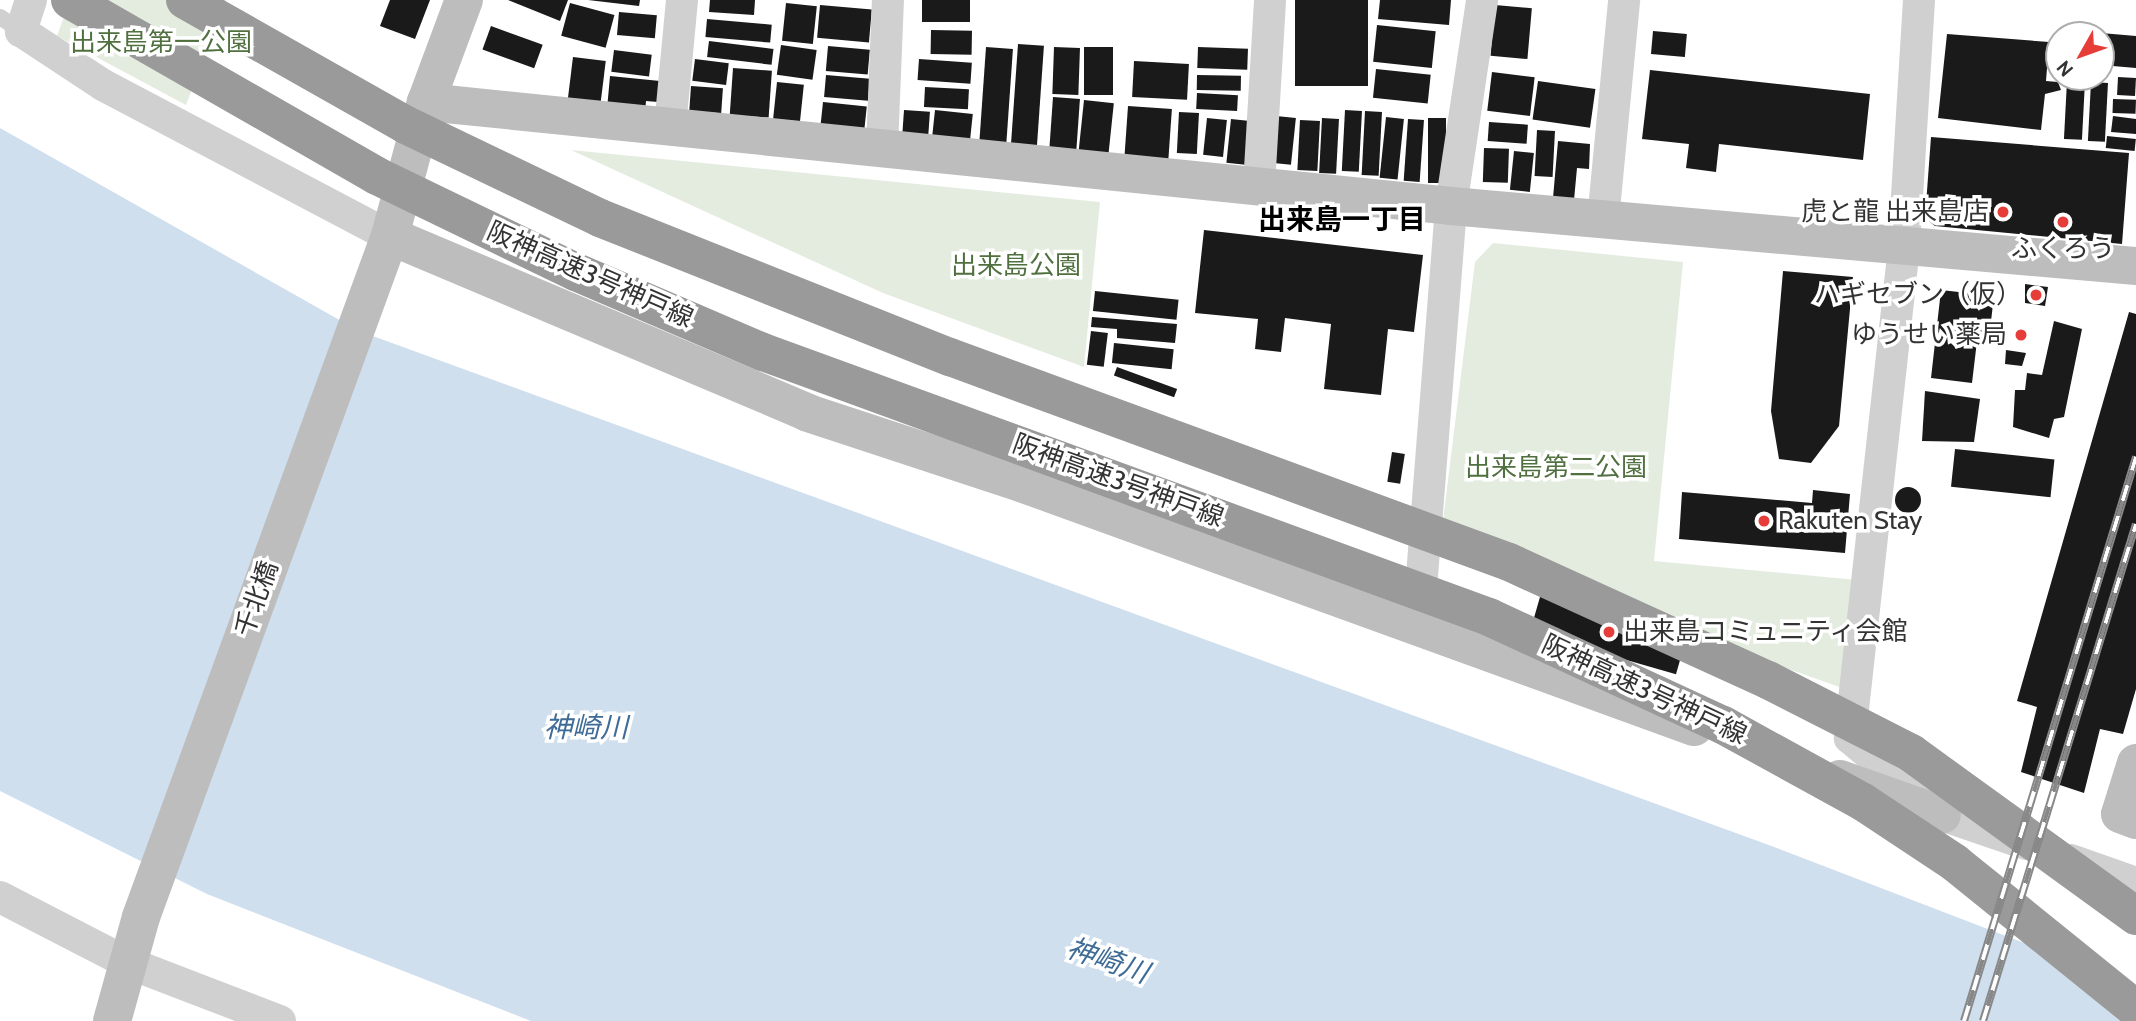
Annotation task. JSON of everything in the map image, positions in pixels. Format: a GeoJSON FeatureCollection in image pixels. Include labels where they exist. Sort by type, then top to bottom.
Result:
{"type":"FeatureCollection","features":[{"type":"Feature","properties":{"kind":"highway","name":"阪神高速3号神戸線"},"geometry":{"type":"LineString","coordinates":[[70,0],[365,170],[576,272],[762,352],[1489,617],[1723,726],[1863,802],[1955,863],[2136,1009]]}},
{"type":"Feature","properties":{"kind":"highway"},"geometry":{"type":"LineString","coordinates":[[186,0],[407,125],[600,218],[950,357],[1509,562],[1768,680],[1911,753],[2046,845],[2136,916]]}},
{"type":"Feature","properties":{"kind":"street"},"geometry":{"type":"LineString","coordinates":[[31,0],[10,24],[156,115],[390,236],[808,413],[1021,483],[1418,630],[2136,883]]}},
{"type":"Feature","properties":{"kind":"street","name":"千北橋"},"geometry":{"type":"LineString","coordinates":[[112,1021],[126,962],[141,917],[390,236],[426,102],[464,0]]}},
{"type":"Feature","properties":{"kind":"street"},"geometry":{"type":"LineString","coordinates":[[670,127],[682,0]]}},
{"type":"Feature","properties":{"kind":"street"},"geometry":{"type":"LineString","coordinates":[[882,148],[888,0]]}},
{"type":"Feature","properties":{"kind":"street"},"geometry":{"type":"LineString","coordinates":[[1259,186],[1270,0]]}},
{"type":"Feature","properties":{"kind":"street"},"geometry":{"type":"LineString","coordinates":[[1418,630],[1451,206],[1482,0]]}},
{"type":"Feature","properties":{"kind":"street"},"geometry":{"type":"LineString","coordinates":[[1603,220],[1624,0]]}},
{"type":"Feature","properties":{"kind":"street"},"geometry":{"type":"LineString","coordinates":[[1920,0],[1904,247],[1850,738],[1942,815]]}},
{"type":"Feature","properties":{"kind":"street"},"geometry":{"type":"LineString","coordinates":[[426,102],[1451,206],[1904,247],[2135,262]]}},
{"type":"Feature","properties":{"kind":"street"},"geometry":{"type":"LineString","coordinates":[[2136,763],[2120,814],[2136,820]]}},
{"type":"Feature","properties":{"kind":"street"},"geometry":{"type":"LineString","coordinates":[[0,897],[126,962],[280,1021]]}},
{"type":"Feature","properties":{"kind":"green space","name":"出来島第一公園"},"geometry":{"type":"Polygon","coordinates":[[[70,0],[226,0],[186,105],[57,36],[70,0]]]}},
{"type":"Feature","properties":{"kind":"green space","name":"出来島公園"},"geometry":{"type":"Polygon","coordinates":[[[571,150],[1100,202],[1084,367],[883,293],[571,150]]]}},
{"type":"Feature","properties":{"kind":"green space","name":"出来島第二公園"},"geometry":{"type":"Polygon","coordinates":[[[1493,243],[1683,262],[1654,561],[1857,580],[1845,689],[1440,545],[1475,262],[1493,243]]]}},
{"type":"Feature","properties":{"kind":"water","name":"神崎川"},"geometry":{"type":"Polygon","coordinates":[[[0,128],[359,331],[1766,844],[2136,986],[2136,1021],[531,1021],[207,894],[0,791],[0,128]]]}},
{"type":"Feature","properties":{"kind":"building"},"geometry":{"type":"Polygon","coordinates":[[[390,0],[430,0],[415,39],[380,26],[390,0]]]}},
{"type":"Feature","properties":{"kind":"building"},"geometry":{"type":"Polygon","coordinates":[[[508,0],[568,0],[560,21],[508,0]]]}},
{"type":"Feature","properties":{"kind":"building"},"geometry":{"type":"Polygon","coordinates":[[[588,0],[640,0],[639,6],[588,0]]]}},
{"type":"Feature","properties":{"kind":"building"},"geometry":{"type":"Polygon","coordinates":[[[710,0],[755,0],[754,15],[709,12],[710,0]]]}},
{"type":"Feature","properties":{"kind":"building"},"geometry":{"type":"Polygon","coordinates":[[[922,0],[970,0],[970,22],[922,22],[922,0]]]}},
{"type":"Feature","properties":{"kind":"building"},"geometry":{"type":"Polygon","coordinates":[[[1295,0],[1368,0],[1368,86],[1295,86],[1295,0]]]}},
{"type":"Feature","properties":{"kind":"building"},"geometry":{"type":"Polygon","coordinates":[[[1380,0],[1451,0],[1449,25],[1378,19],[1380,0]]]}},
{"type":"Feature","properties":{"kind":"building"},"geometry":{"type":"Polygon","coordinates":[[[570,3],[614,15],[606,48],[561,36],[570,3]]]}},
{"type":"Feature","properties":{"kind":"building"},"geometry":{"type":"Polygon","coordinates":[[[786,3],[817,6],[813,44],[782,41],[786,3]]]}},
{"type":"Feature","properties":{"kind":"building"},"geometry":{"type":"Polygon","coordinates":[[[820,5],[872,10],[869,42],[817,38],[820,5]]]}},
{"type":"Feature","properties":{"kind":"building"},"geometry":{"type":"Polygon","coordinates":[[[1495,5],[1532,8],[1527,59],[1491,56],[1495,5]]]}},
{"type":"Feature","properties":{"kind":"building"},"geometry":{"type":"Polygon","coordinates":[[[619,12],[657,15],[655,38],[617,35],[619,12]]]}},
{"type":"Feature","properties":{"kind":"building"},"geometry":{"type":"Polygon","coordinates":[[[707,19],[772,25],[770,43],[705,37],[707,19]]]}},
{"type":"Feature","properties":{"kind":"building"},"geometry":{"type":"Polygon","coordinates":[[[1377,25],[1436,31],[1432,68],[1373,62],[1377,25]]]}},
{"type":"Feature","properties":{"kind":"building"},"geometry":{"type":"Polygon","coordinates":[[[491,26],[543,45],[534,68],[482,49],[491,26]]]}},
{"type":"Feature","properties":{"kind":"building"},"geometry":{"type":"Polygon","coordinates":[[[931,30],[972,31],[972,55],[931,54],[931,30]]]}},
{"type":"Feature","properties":{"kind":"building"},"geometry":{"type":"Polygon","coordinates":[[[1653,31],[1687,34],[1685,57],[1651,54],[1653,31]]]}},
{"type":"Feature","properties":{"kind":"building"},"geometry":{"type":"Polygon","coordinates":[[[1947,34],[2045,42],[2045,91],[2057,91],[2045,94],[2041,130],[1938,118],[1947,34]]]}},
{"type":"Feature","properties":{"kind":"building"},"geometry":{"type":"Polygon","coordinates":[[[2115,34],[2136,36],[2136,68],[2115,66],[2115,34]]]}},
{"type":"Feature","properties":{"kind":"building"},"geometry":{"type":"Polygon","coordinates":[[[709,41],[774,49],[772,65],[707,57],[709,41]]]}},
{"type":"Feature","properties":{"kind":"building"},"geometry":{"type":"Polygon","coordinates":[[[1018,44],[1044,46],[1036,154],[1010,152],[1018,44]]]}},
{"type":"Feature","properties":{"kind":"building"},"geometry":{"type":"Polygon","coordinates":[[[781,45],[817,50],[812,80],[777,75],[781,45]]]}},
{"type":"Feature","properties":{"kind":"building"},"geometry":{"type":"Polygon","coordinates":[[[828,46],[870,50],[868,75],[826,71],[828,46]]]}},
{"type":"Feature","properties":{"kind":"building"},"geometry":{"type":"Polygon","coordinates":[[[986,47],[1013,49],[1006,149],[979,147],[986,47]]]}},
{"type":"Feature","properties":{"kind":"building"},"geometry":{"type":"Polygon","coordinates":[[[1054,47],[1080,48],[1078,95],[1052,94],[1054,47]]]}},
{"type":"Feature","properties":{"kind":"building"},"geometry":{"type":"Polygon","coordinates":[[[1084,47],[1113,47],[1113,95],[1084,95],[1084,47]]]}},
{"type":"Feature","properties":{"kind":"building"},"geometry":{"type":"Polygon","coordinates":[[[1198,47],[1248,49],[1247,70],[1197,68],[1198,47]]]}},
{"type":"Feature","properties":{"kind":"building"},"geometry":{"type":"Polygon","coordinates":[[[614,50],[652,55],[649,76],[611,72],[614,50]]]}},
{"type":"Feature","properties":{"kind":"building"},"geometry":{"type":"Polygon","coordinates":[[[573,57],[606,61],[601,104],[568,100],[573,57]]]}},
{"type":"Feature","properties":{"kind":"building"},"geometry":{"type":"Polygon","coordinates":[[[695,59],[729,63],[726,85],[692,81],[695,59]]]}},
{"type":"Feature","properties":{"kind":"building"},"geometry":{"type":"Polygon","coordinates":[[[919,59],[972,63],[970,84],[918,80],[919,59]]]}},
{"type":"Feature","properties":{"kind":"building"},"geometry":{"type":"Polygon","coordinates":[[[1134,61],[1189,64],[1187,100],[1132,97],[1134,61]]]}},
{"type":"Feature","properties":{"kind":"building"},"geometry":{"type":"Polygon","coordinates":[[[733,68],[772,71],[769,118],[730,115],[733,68]]]}},
{"type":"Feature","properties":{"kind":"building"},"geometry":{"type":"Polygon","coordinates":[[[1376,69],[1431,75],[1428,104],[1373,98],[1376,69]]]}},
{"type":"Feature","properties":{"kind":"building"},"geometry":{"type":"Polygon","coordinates":[[[1650,70],[1870,94],[1863,160],[1719,144],[1716,172],[1686,168],[1689,144],[1642,139],[1650,70]]]}},
{"type":"Feature","properties":{"kind":"building"},"geometry":{"type":"Polygon","coordinates":[[[1492,72],[1535,77],[1530,116],[1487,111],[1492,72]]]}},
{"type":"Feature","properties":{"kind":"building"},"geometry":{"type":"Polygon","coordinates":[[[826,75],[870,79],[868,101],[824,97],[826,75]]]}},
{"type":"Feature","properties":{"kind":"building"},"geometry":{"type":"Polygon","coordinates":[[[1197,75],[1241,76],[1241,91],[1197,90],[1197,75]]]}},
{"type":"Feature","properties":{"kind":"building"},"geometry":{"type":"Polygon","coordinates":[[[610,76],[660,81],[658,102],[646,101],[645,113],[607,109],[610,76]]]}},
{"type":"Feature","properties":{"kind":"building"},"geometry":{"type":"Polygon","coordinates":[[[2118,77],[2136,78],[2135,96],[2117,95],[2118,77]]]}},
{"type":"Feature","properties":{"kind":"building"},"geometry":{"type":"Polygon","coordinates":[[[1538,81],[1595,89],[1590,128],[1533,120],[1538,81]]]}},
{"type":"Feature","properties":{"kind":"building"},"geometry":{"type":"Polygon","coordinates":[[[777,82],[804,85],[800,122],[773,119],[777,82]]]}},
{"type":"Feature","properties":{"kind":"building"},"geometry":{"type":"Polygon","coordinates":[[[691,86],[723,88],[721,113],[689,111],[691,86]]]}},
{"type":"Feature","properties":{"kind":"building"},"geometry":{"type":"Polygon","coordinates":[[[925,87],[969,89],[968,109],[924,107],[925,87]]]}},
{"type":"Feature","properties":{"kind":"building"},"geometry":{"type":"Polygon","coordinates":[[[2066,91],[2085,91],[2082,140],[2064,139],[2066,91]]]}},
{"type":"Feature","properties":{"kind":"building"},"geometry":{"type":"Polygon","coordinates":[[[2091,91],[2108,91],[2105,142],[2088,141],[2091,91]]]}},
{"type":"Feature","properties":{"kind":"building"},"geometry":{"type":"Polygon","coordinates":[[[1197,93],[1238,95],[1237,111],[1196,109],[1197,93]]]}},
{"type":"Feature","properties":{"kind":"building"},"geometry":{"type":"Polygon","coordinates":[[[1053,97],[1080,99],[1076,153],[1049,151],[1053,97]]]}},
{"type":"Feature","properties":{"kind":"building"},"geometry":{"type":"Polygon","coordinates":[[[2113,99],[2136,100],[2135,114],[2113,113],[2113,99]]]}},
{"type":"Feature","properties":{"kind":"building"},"geometry":{"type":"Polygon","coordinates":[[[1084,100],[1114,103],[1109,154],[1079,151],[1084,100]]]}},
{"type":"Feature","properties":{"kind":"building"},"geometry":{"type":"Polygon","coordinates":[[[823,102],[867,107],[864,134],[820,130],[823,102]]]}},
{"type":"Feature","properties":{"kind":"building"},"geometry":{"type":"Polygon","coordinates":[[[1128,106],[1172,109],[1168,159],[1125,156],[1128,106]]]}},
{"type":"Feature","properties":{"kind":"building"},"geometry":{"type":"Polygon","coordinates":[[[904,110],[930,112],[928,137],[902,135],[904,110]]]}},
{"type":"Feature","properties":{"kind":"building"},"geometry":{"type":"Polygon","coordinates":[[[935,110],[973,114],[970,143],[932,139],[935,110]]]}},
{"type":"Feature","properties":{"kind":"building"},"geometry":{"type":"Polygon","coordinates":[[[1345,110],[1362,111],[1359,172],[1342,171],[1345,110]]]}},
{"type":"Feature","properties":{"kind":"building"},"geometry":{"type":"Polygon","coordinates":[[[1365,111],[1382,112],[1379,176],[1362,175],[1365,111]]]}},
{"type":"Feature","properties":{"kind":"building"},"geometry":{"type":"Polygon","coordinates":[[[1179,112],[1199,113],[1197,154],[1177,153],[1179,112]]]}},
{"type":"Feature","properties":{"kind":"building"},"geometry":{"type":"Polygon","coordinates":[[[1276,116],[1296,118],[1291,165],[1271,163],[1276,116]]]}},
{"type":"Feature","properties":{"kind":"building"},"geometry":{"type":"Polygon","coordinates":[[[2113,116],[2136,119],[2136,134],[2111,132],[2113,116]]]}},
{"type":"Feature","properties":{"kind":"building"},"geometry":{"type":"Polygon","coordinates":[[[1386,117],[1404,119],[1398,180],[1380,178],[1386,117]]]}},
{"type":"Feature","properties":{"kind":"building"},"geometry":{"type":"Polygon","coordinates":[[[1207,118],[1227,120],[1223,157],[1203,155],[1207,118]]]}},
{"type":"Feature","properties":{"kind":"building"},"geometry":{"type":"Polygon","coordinates":[[[1322,118],[1339,119],[1336,174],[1319,173],[1322,118]]]}},
{"type":"Feature","properties":{"kind":"building"},"geometry":{"type":"Polygon","coordinates":[[[1428,118],[1446,118],[1446,183],[1428,183],[1428,118]]]}},
{"type":"Feature","properties":{"kind":"building"},"geometry":{"type":"Polygon","coordinates":[[[1231,119],[1250,121],[1245,165],[1226,163],[1231,119]]]}},
{"type":"Feature","properties":{"kind":"building"},"geometry":{"type":"Polygon","coordinates":[[[1408,119],[1424,120],[1420,182],[1404,181],[1408,119]]]}},
{"type":"Feature","properties":{"kind":"building"},"geometry":{"type":"Polygon","coordinates":[[[1300,120],[1320,121],[1317,171],[1297,170],[1300,120]]]}},
{"type":"Feature","properties":{"kind":"building"},"geometry":{"type":"Polygon","coordinates":[[[1489,122],[1528,125],[1527,144],[1488,141],[1489,122]]]}},
{"type":"Feature","properties":{"kind":"building"},"geometry":{"type":"Polygon","coordinates":[[[1537,130],[1555,131],[1553,177],[1535,176],[1537,130]]]}},
{"type":"Feature","properties":{"kind":"building"},"geometry":{"type":"Polygon","coordinates":[[[2107,136],[2136,139],[2135,151],[2106,148],[2107,136]]]}},
{"type":"Feature","properties":{"kind":"building"},"geometry":{"type":"Polygon","coordinates":[[[1931,137],[2129,153],[2122,244],[1935,226],[1925,218],[1931,137]]]}},
{"type":"Feature","properties":{"kind":"building"},"geometry":{"type":"Polygon","coordinates":[[[1558,141],[1590,144],[1589,169],[1577,168],[1574,200],[1553,198],[1558,141]]]}},
{"type":"Feature","properties":{"kind":"building"},"geometry":{"type":"Polygon","coordinates":[[[1484,148],[1509,149],[1508,183],[1483,182],[1484,148]]]}},
{"type":"Feature","properties":{"kind":"building"},"geometry":{"type":"Polygon","coordinates":[[[1514,151],[1534,153],[1530,192],[1510,190],[1514,151]]]}},
{"type":"Feature","properties":{"kind":"building"},"geometry":{"type":"Polygon","coordinates":[[[1204,230],[1423,255],[1414,332],[1388,329],[1381,395],[1324,389],[1331,324],[1285,318],[1281,352],[1255,349],[1258,319],[1195,313],[1204,230]]]}},
{"type":"Feature","properties":{"kind":"building"},"geometry":{"type":"Polygon","coordinates":[[[1783,271],[1853,277],[1839,426],[1811,463],[1779,459],[1771,411],[1783,271]]]}},
{"type":"Feature","properties":{"kind":"building","name":"ハギセブン（仮）"},"geometry":{"type":"Polygon","coordinates":[[[2025,284],[2048,287],[2045,306],[2025,303],[2025,284]]]}},
{"type":"Feature","properties":{"kind":"building"},"geometry":{"type":"Polygon","coordinates":[[[1941,290],[1994,296],[1989,338],[1977,341],[1972,383],[1931,378],[1941,290]]]}},
{"type":"Feature","properties":{"kind":"building"},"geometry":{"type":"Polygon","coordinates":[[[1095,291],[1179,300],[1176,320],[1093,311],[1095,291]]]}},
{"type":"Feature","properties":{"kind":"building"},"geometry":{"type":"Polygon","coordinates":[[[2129,312],[2136,314],[2136,689],[2123,734],[2100,729],[2084,793],[2021,772],[2037,707],[2017,701],[2129,312]]]}},
{"type":"Feature","properties":{"kind":"building"},"geometry":{"type":"Polygon","coordinates":[[[1092,317],[1177,324],[1175,343],[1117,338],[1117,329],[1091,327],[1092,317]]]}},
{"type":"Feature","properties":{"kind":"building"},"geometry":{"type":"Polygon","coordinates":[[[2054,321],[2082,329],[2064,417],[2054,419],[2049,438],[2013,427],[2015,390],[2025,390],[2027,373],[2042,375],[2054,321]]]}},
{"type":"Feature","properties":{"kind":"building"},"geometry":{"type":"Polygon","coordinates":[[[1091,331],[1108,333],[1104,367],[1087,365],[1091,331]]]}},
{"type":"Feature","properties":{"kind":"building"},"geometry":{"type":"Polygon","coordinates":[[[1114,343],[1174,349],[1172,369],[1112,363],[1114,343]]]}},
{"type":"Feature","properties":{"kind":"building"},"geometry":{"type":"Polygon","coordinates":[[[2006,350],[2026,353],[2022,366],[2005,364],[2006,350]]]}},
{"type":"Feature","properties":{"kind":"building"},"geometry":{"type":"Polygon","coordinates":[[[1117,367],[1177,389],[1174,397],[1114,375],[1117,367]]]}},
{"type":"Feature","properties":{"kind":"building"},"geometry":{"type":"Polygon","coordinates":[[[1925,391],[1980,399],[1974,442],[1922,441],[1925,391]]]}},
{"type":"Feature","properties":{"kind":"building"},"geometry":{"type":"Polygon","coordinates":[[[1955,449],[2054,459],[2050,497],[1951,487],[1955,449]]]}},
{"type":"Feature","properties":{"kind":"building"},"geometry":{"type":"Polygon","coordinates":[[[1392,452],[1405,454],[1400,484],[1387,482],[1392,452]]]}},
{"type":"Feature","properties":{"kind":"building"},"geometry":{"type":"Polygon","coordinates":[[[1908,487],[1917,491],[1921,500],[1917,509],[1908,513],[1899,509],[1895,500],[1899,491],[1908,487]]]}},
{"type":"Feature","properties":{"kind":"building","name":"Rakuten Stay"},"geometry":{"type":"Polygon","coordinates":[[[1813,490],[1850,494],[1845,553],[1679,539],[1682,492],[1812,503],[1813,490]]]}},
{"type":"Feature","properties":{"kind":"building","name":"出来島コミュニティ会館"},"geometry":{"type":"Polygon","coordinates":[[[1542,590],[1688,632],[1676,674],[1530,632],[1542,590]]]}},
{"type":"Feature","properties":{"kind":"railway"},"geometry":{"type":"LineString","coordinates":[[1964,1021],[2136,457]]}},
{"type":"Feature","properties":{"kind":"railway"},"geometry":{"type":"LineString","coordinates":[[1983,1021],[2136,524]]}},
{"type":"Feature","properties":{"kind":"place","name":"虎と龍 出来島店"},"geometry":{"type":"Point","coordinates":[2003,212]}},
{"type":"Feature","properties":{"kind":"place","name":"ふくろう"},"geometry":{"type":"Point","coordinates":[2063,222]}},
{"type":"Feature","properties":{"kind":"place","name":"ハギセブン（仮）"},"geometry":{"type":"Point","coordinates":[2036,295]}},
{"type":"Feature","properties":{"kind":"place","name":"ゆうせい薬局"},"geometry":{"type":"Point","coordinates":[2021,335]}},
{"type":"Feature","properties":{"kind":"place","name":"Rakuten Stay"},"geometry":{"type":"Point","coordinates":[1764,521]}},
{"type":"Feature","properties":{"kind":"place","name":"出来島コミュニティ会館"},"geometry":{"type":"Point","coordinates":[1609,632]}},
{"type":"Feature","properties":{"kind":"district","name":"出来島一丁目"},"geometry":{"type":"Point","coordinates":[1342,219]}}]}
